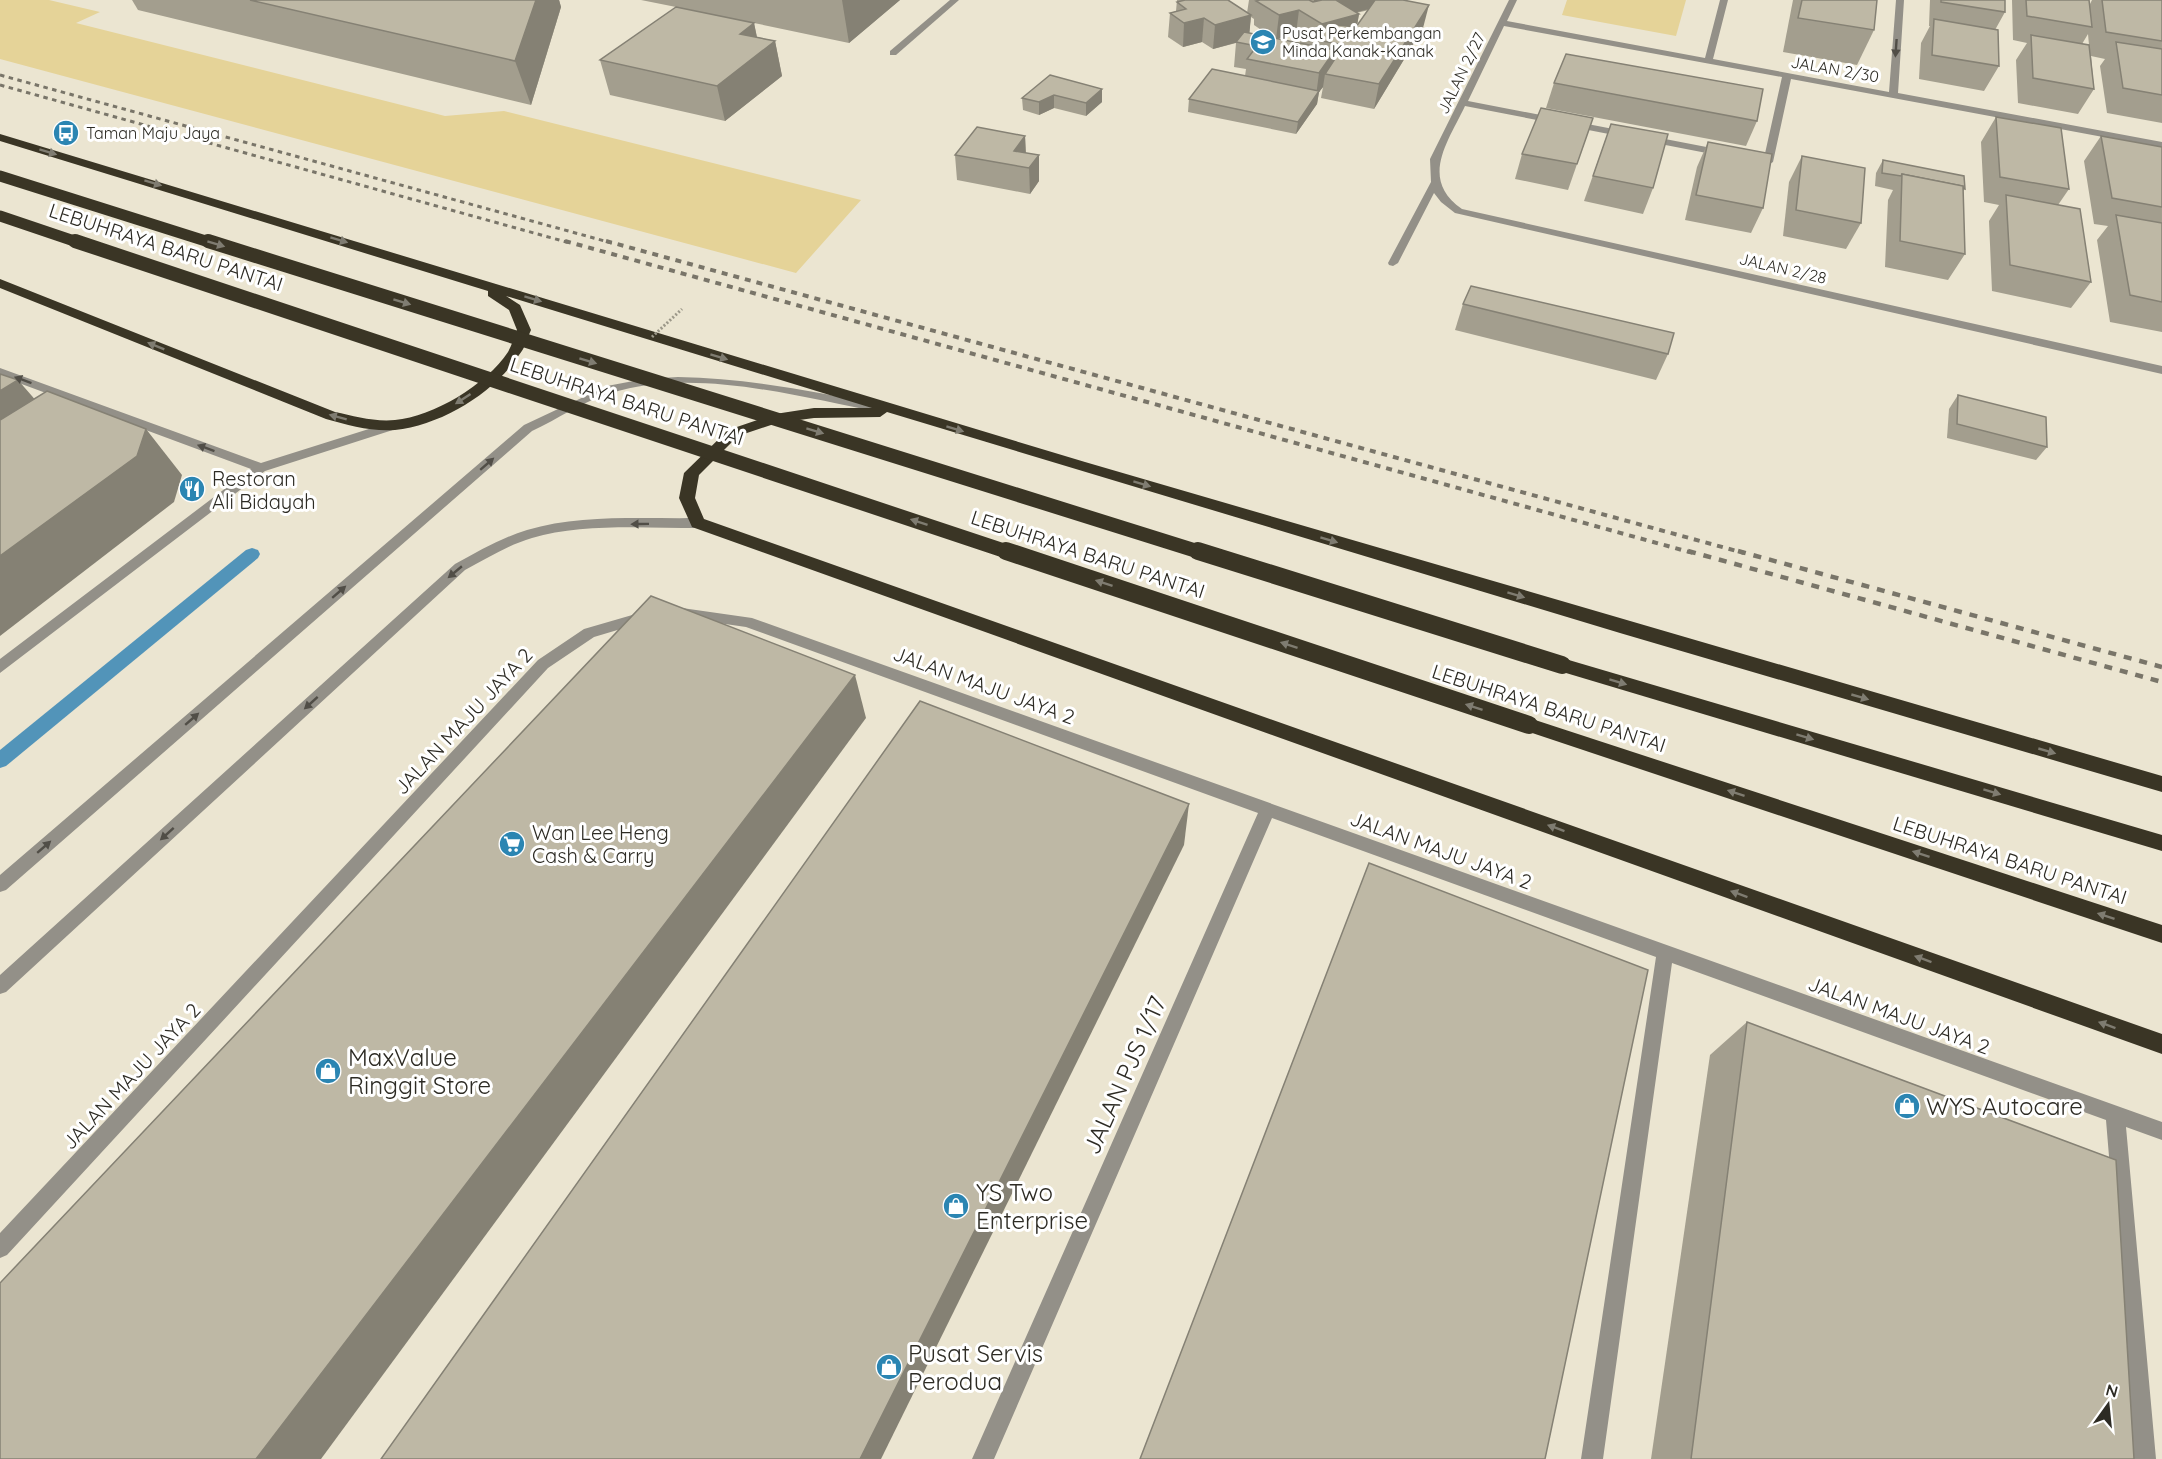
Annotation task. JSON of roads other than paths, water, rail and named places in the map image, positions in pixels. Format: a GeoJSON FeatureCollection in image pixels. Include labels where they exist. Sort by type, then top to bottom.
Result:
{"type":"FeatureCollection","features":[{"type":"Feature","properties":{"kind":"highway"},"geometry":{"type":"LineString","coordinates":[[0,137],[899,412],[1781,674],[2162,784]]}},
{"type":"Feature","properties":{"kind":"highway","name":"LEBUHRAYA BARU PANTAI"},"geometry":{"type":"LineString","coordinates":[[0,177],[1562,665],[2162,843]]}},
{"type":"Feature","properties":{"kind":"highway","name":"LEBUHRAYA BARU PANTAI"},"geometry":{"type":"LineString","coordinates":[[0,216],[2162,934]]}},
{"type":"Feature","properties":{"kind":"highway"},"geometry":{"type":"LineString","coordinates":[[0,283],[331,416],[395,425],[438,413],[465,399],[493,376],[514,354],[524,330],[515,308],[477,282]]}},
{"type":"Feature","properties":{"kind":"highway"},"geometry":{"type":"LineString","coordinates":[[899,412],[814,413],[775,419],[733,433],[692,473],[687,498],[699,523],[2162,1044]]}},
{"type":"Feature","properties":{"kind":"street"},"geometry":{"type":"LineString","coordinates":[[893,53],[955,0]]}},
{"type":"Feature","properties":{"kind":"street","name":"JALAN 2/27"},"geometry":{"type":"LineString","coordinates":[[1434,184],[1435,159],[1514,0]]}},
{"type":"Feature","properties":{"kind":"street"},"geometry":{"type":"LineString","coordinates":[[1708,61],[1724,0]]}},
{"type":"Feature","properties":{"kind":"street"},"geometry":{"type":"LineString","coordinates":[[1893,95],[1900,0]]}},
{"type":"Feature","properties":{"kind":"street","name":"JALAN 2/30"},"geometry":{"type":"LineString","coordinates":[[1502,23],[2162,145]]}},
{"type":"Feature","properties":{"kind":"street"},"geometry":{"type":"LineString","coordinates":[[1745,157],[1768,162],[1787,76]]}},
{"type":"Feature","properties":{"kind":"street"},"geometry":{"type":"LineString","coordinates":[[1463,103],[1733,155]]}},
{"type":"Feature","properties":{"kind":"street"},"geometry":{"type":"LineString","coordinates":[[1393,263],[1434,184]]}},
{"type":"Feature","properties":{"kind":"street","name":"JALAN 2/28"},"geometry":{"type":"LineString","coordinates":[[1434,184],[1447,204],[1474,216],[2162,370]]}},
{"type":"Feature","properties":{"kind":"street"},"geometry":{"type":"LineString","coordinates":[[0,372],[97,412],[261,468]]}},
{"type":"Feature","properties":{"kind":"street"},"geometry":{"type":"LineString","coordinates":[[0,885],[528,428],[609,390],[660,379],[707,381],[779,389],[899,412]]}},
{"type":"Feature","properties":{"kind":"street"},"geometry":{"type":"LineString","coordinates":[[0,667],[261,468],[395,425]]}},
{"type":"Feature","properties":{"kind":"street"},"geometry":{"type":"LineString","coordinates":[[0,986],[460,567],[498,547],[539,531],[602,525],[699,523]]}},
{"type":"Feature","properties":{"kind":"street","name":"JALAN MAJU JAYA 2"},"geometry":{"type":"LineString","coordinates":[[0,1248],[543,664],[589,633],[638,617],[689,613],[747,622],[2162,1131]]}},
{"type":"Feature","properties":{"kind":"street"},"geometry":{"type":"LineString","coordinates":[[922,710],[936,690]]}},
{"type":"Feature","properties":{"kind":"street","name":"JALAN PJS 1/17"},"geometry":{"type":"LineString","coordinates":[[983,1459],[1267,810]]}},
{"type":"Feature","properties":{"kind":"street"},"geometry":{"type":"LineString","coordinates":[[1592,1459],[1665,953]]}},
{"type":"Feature","properties":{"kind":"street"},"geometry":{"type":"LineString","coordinates":[[2115,1114],[2145,1459]]}},
{"type":"Feature","properties":{"kind":"waterway"},"geometry":{"type":"LineString","coordinates":[[0,761],[252,554]]}},
{"type":"Feature","properties":{"kind":"railway"},"geometry":{"type":"LineString","coordinates":[[0,75],[612,243]]}},
{"type":"Feature","properties":{"kind":"railway"},"geometry":{"type":"LineString","coordinates":[[0,85],[570,243]]}},
{"type":"Feature","properties":{"kind":"railway"},"geometry":{"type":"LineString","coordinates":[[565,241],[1693,553]]}},
{"type":"Feature","properties":{"kind":"railway"},"geometry":{"type":"LineString","coordinates":[[606,241],[1744,553]]}},
{"type":"Feature","properties":{"kind":"railway"},"geometry":{"type":"LineString","coordinates":[[1688,551],[2162,682]]}},
{"type":"Feature","properties":{"kind":"railway"},"geometry":{"type":"LineString","coordinates":[[1738,551],[2162,667]]}},
{"type":"Feature","properties":{"kind":"place","name":"Pusat Perkembangan Minda Kanak-Kanak"},"geometry":{"type":"Point","coordinates":[1263,42]}},
{"type":"Feature","properties":{"kind":"place","name":"Taman Maju Jaya"},"geometry":{"type":"Point","coordinates":[66,133]}},
{"type":"Feature","properties":{"kind":"place","name":"Restoran Ali Bidayah"},"geometry":{"type":"Point","coordinates":[192,489]}},
{"type":"Feature","properties":{"kind":"place","name":"Wan Lee Heng Cash & Carry"},"geometry":{"type":"Point","coordinates":[512,844]}},
{"type":"Feature","properties":{"kind":"place","name":"MaxValue Ringgit Store"},"geometry":{"type":"Point","coordinates":[328,1071]}},
{"type":"Feature","properties":{"kind":"place","name":"WYS Autocare"},"geometry":{"type":"Point","coordinates":[1907,1106]}},
{"type":"Feature","properties":{"kind":"place","name":"YS Two Enterprise"},"geometry":{"type":"Point","coordinates":[956,1206]}},
{"type":"Feature","properties":{"kind":"place","name":"Pusat Servis Perodua"},"geometry":{"type":"Point","coordinates":[889,1367]}}]}
